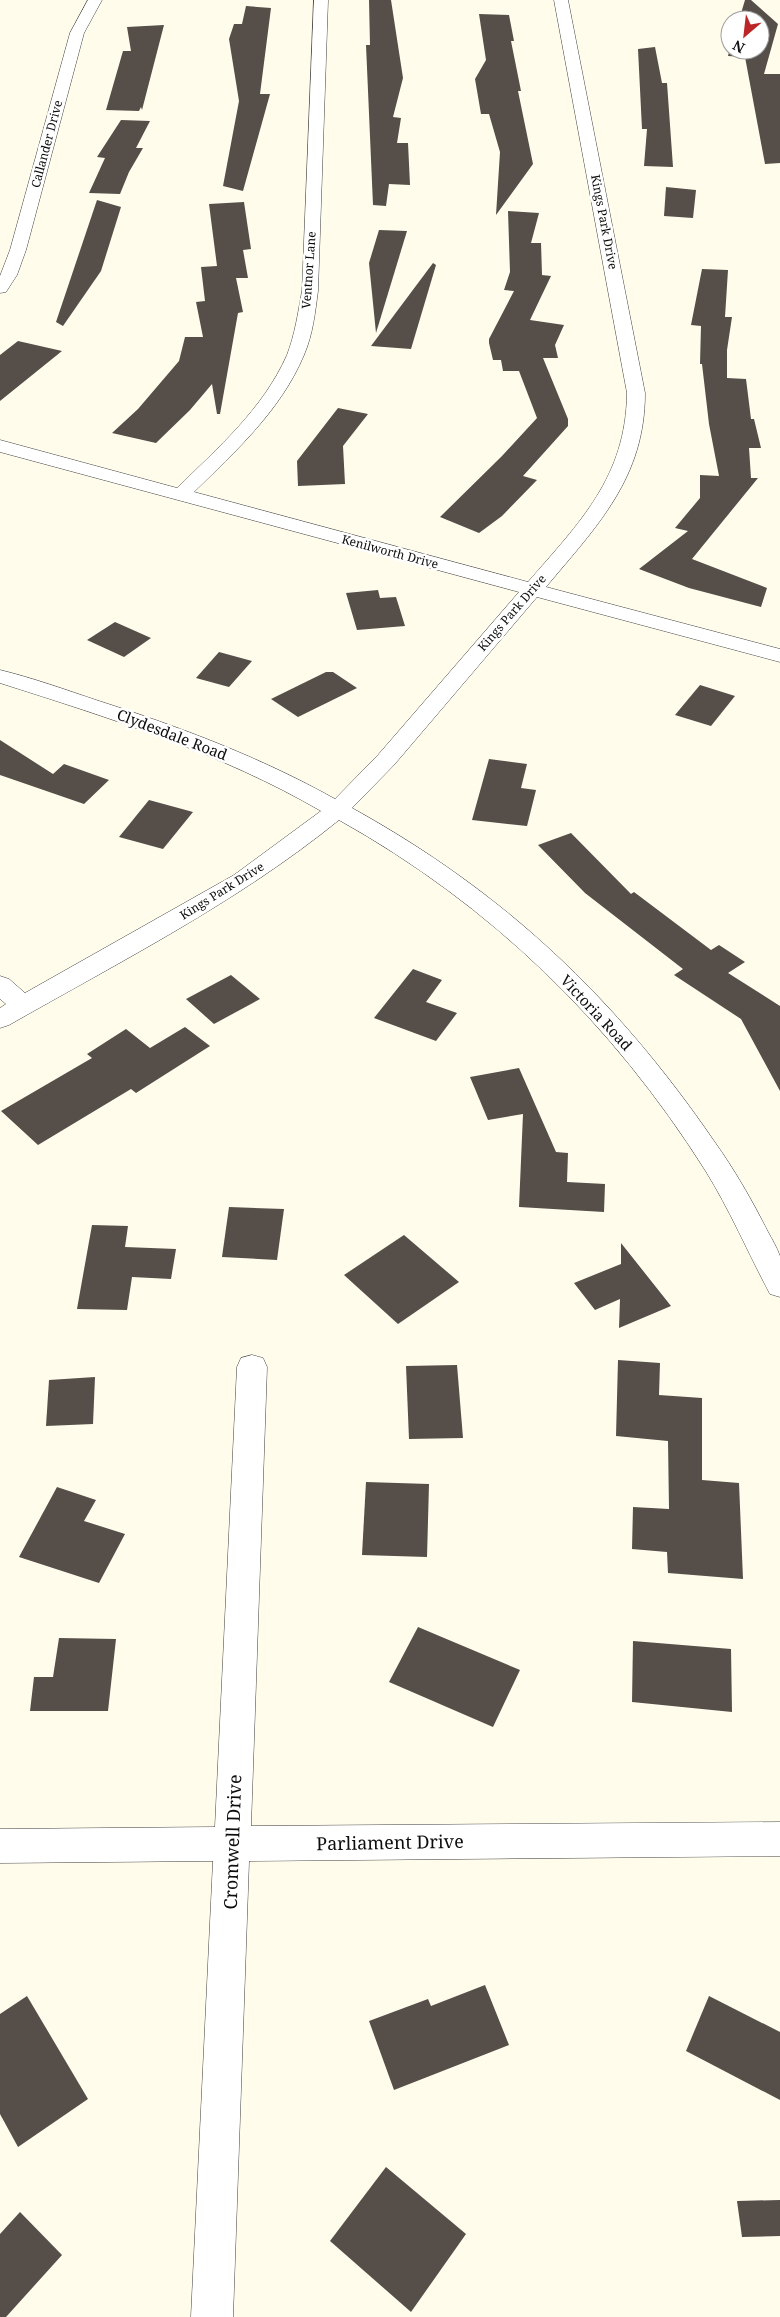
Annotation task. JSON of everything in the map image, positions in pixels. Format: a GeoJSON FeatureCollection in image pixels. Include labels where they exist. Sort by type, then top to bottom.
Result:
{"type":"FeatureCollection","features":[{"type":"Feature","properties":{"kind":"street","name":"Callander Drive"},"geometry":{"type":"LineString","coordinates":[[0,288],[9,275],[18,250],[76,33],[95,0]]}},
{"type":"Feature","properties":{"kind":"street","name":"Ventnor Lane"},"geometry":{"type":"LineString","coordinates":[[180,495],[240,437],[265,407],[286,373],[304,330],[310,291],[321,0]]}},
{"type":"Feature","properties":{"kind":"street","name":"Kings Park Drive"},"geometry":{"type":"LineString","coordinates":[[0,1018],[242,880],[301,840],[337,810],[386,760],[585,528],[612,491],[630,452],[638,418],[636,393],[561,0]]}},
{"type":"Feature","properties":{"kind":"street","name":"Kenilworth Drive"},"geometry":{"type":"LineString","coordinates":[[0,446],[780,656]]}},
{"type":"Feature","properties":{"kind":"street","name":"Clydesdale Road"},"geometry":{"type":"LineString","coordinates":[[0,676],[140,721],[202,744],[272,774],[337,810]]}},
{"type":"Feature","properties":{"kind":"street","name":"Victoria Road"},"geometry":{"type":"LineString","coordinates":[[337,810],[424,861],[476,898],[524,939],[574,986],[612,1027],[664,1090],[707,1151],[739,1204],[780,1286]]}},
{"type":"Feature","properties":{"kind":"street"},"geometry":{"type":"LineString","coordinates":[[0,986],[23,1005]]}},
{"type":"Feature","properties":{"kind":"street","name":"Cromwell Drive"},"geometry":{"type":"LineString","coordinates":[[212,2317],[252,1367]]}},
{"type":"Feature","properties":{"kind":"street","name":"Parliament Drive"},"geometry":{"type":"LineString","coordinates":[[0,1846],[780,1839]]}},
{"type":"Feature","properties":{"kind":"building"},"geometry":{"type":"Polygon","coordinates":[[[369,0],[391,0],[403,78],[393,117],[401,118],[397,143],[408,143],[410,185],[389,184],[386,206],[373,205],[366,45],[370,45],[369,0]]]}},
{"type":"Feature","properties":{"kind":"building"},"geometry":{"type":"Polygon","coordinates":[[[745,0],[751,0],[762,10],[742,10],[745,0]]]}},
{"type":"Feature","properties":{"kind":"building"},"geometry":{"type":"Polygon","coordinates":[[[246,6],[271,8],[260,94],[270,94],[243,191],[223,186],[239,101],[229,39],[234,24],[242,24],[246,6]]]}},
{"type":"Feature","properties":{"kind":"building"},"geometry":{"type":"Polygon","coordinates":[[[479,14],[509,15],[514,41],[511,41],[521,91],[518,91],[533,164],[496,215],[500,152],[489,114],[481,114],[475,79],[486,60],[479,14]]]}},
{"type":"Feature","properties":{"kind":"building"},"geometry":{"type":"Polygon","coordinates":[[[770,17],[778,24],[770,53],[770,17]]]}},
{"type":"Feature","properties":{"kind":"building"},"geometry":{"type":"Polygon","coordinates":[[[164,25],[142,110],[141,107],[139,111],[106,110],[123,51],[131,51],[127,27],[164,25]]]}},
{"type":"Feature","properties":{"kind":"building"},"geometry":{"type":"Polygon","coordinates":[[[655,47],[662,83],[667,83],[673,167],[644,166],[647,129],[642,129],[638,49],[655,47]]]}},
{"type":"Feature","properties":{"kind":"building"},"geometry":{"type":"Polygon","coordinates":[[[746,60],[768,60],[764,74],[780,74],[780,163],[765,164],[746,60]]]}},
{"type":"Feature","properties":{"kind":"building"},"geometry":{"type":"Polygon","coordinates":[[[121,120],[150,121],[136,148],[143,148],[129,172],[120,194],[89,193],[105,158],[97,157],[121,120]]]}},
{"type":"Feature","properties":{"kind":"building"},"geometry":{"type":"Polygon","coordinates":[[[666,187],[696,190],[693,218],[664,216],[666,187]]]}},
{"type":"Feature","properties":{"kind":"building"},"geometry":{"type":"Polygon","coordinates":[[[97,200],[121,207],[101,271],[63,326],[56,322],[97,200]]]}},
{"type":"Feature","properties":{"kind":"building"},"geometry":{"type":"Polygon","coordinates":[[[244,202],[251,249],[243,250],[248,278],[236,278],[243,312],[238,313],[220,414],[217,414],[212,384],[190,410],[156,443],[112,433],[138,409],[179,361],[185,337],[203,337],[196,302],[205,301],[201,267],[217,266],[209,204],[244,202]]]}},
{"type":"Feature","properties":{"kind":"building"},"geometry":{"type":"Polygon","coordinates":[[[508,211],[539,213],[531,243],[541,243],[542,275],[551,276],[530,320],[564,325],[555,345],[558,358],[543,358],[568,419],[568,426],[523,476],[537,480],[502,516],[479,533],[440,517],[502,456],[537,418],[519,371],[503,371],[501,360],[493,360],[489,343],[489,339],[514,291],[504,290],[510,272],[508,211]]]}},
{"type":"Feature","properties":{"kind":"building"},"geometry":{"type":"Polygon","coordinates":[[[379,230],[407,231],[376,333],[369,263],[379,230]]]}},
{"type":"Feature","properties":{"kind":"building"},"geometry":{"type":"Polygon","coordinates":[[[433,263],[436,265],[411,349],[371,346],[433,263]]]}},
{"type":"Feature","properties":{"kind":"building"},"geometry":{"type":"Polygon","coordinates":[[[702,269],[728,270],[725,317],[732,317],[727,350],[727,378],[746,379],[751,419],[754,419],[761,448],[749,448],[751,478],[758,478],[692,559],[767,588],[761,607],[689,588],[639,569],[688,531],[675,528],[700,498],[700,475],[719,476],[709,424],[702,364],[700,364],[701,326],[691,325],[702,269]]]}},
{"type":"Feature","properties":{"kind":"building"},"geometry":{"type":"Polygon","coordinates":[[[18,341],[62,351],[0,401],[0,355],[18,341]]]}},
{"type":"Feature","properties":{"kind":"building"},"geometry":{"type":"Polygon","coordinates":[[[338,408],[368,414],[343,446],[345,484],[298,486],[297,461],[338,408]]]}},
{"type":"Feature","properties":{"kind":"building"},"geometry":{"type":"Polygon","coordinates":[[[378,590],[380,598],[396,597],[405,626],[357,630],[346,593],[378,590]]]}},
{"type":"Feature","properties":{"kind":"building"},"geometry":{"type":"Polygon","coordinates":[[[115,622],[151,638],[124,657],[87,640],[115,622]]]}},
{"type":"Feature","properties":{"kind":"building"},"geometry":{"type":"Polygon","coordinates":[[[219,652],[252,661],[229,687],[196,678],[219,652]]]}},
{"type":"Feature","properties":{"kind":"building"},"geometry":{"type":"Polygon","coordinates":[[[326,672],[333,672],[357,688],[298,717],[271,699],[326,672]]]}},
{"type":"Feature","properties":{"kind":"building"},"geometry":{"type":"Polygon","coordinates":[[[700,685],[735,696],[711,726],[675,715],[700,685]]]}},
{"type":"Feature","properties":{"kind":"building"},"geometry":{"type":"Polygon","coordinates":[[[0,740],[53,774],[64,764],[109,780],[84,804],[0,775],[0,740]]]}},
{"type":"Feature","properties":{"kind":"building"},"geometry":{"type":"Polygon","coordinates":[[[489,759],[527,764],[521,788],[536,790],[527,826],[472,820],[489,759]]]}},
{"type":"Feature","properties":{"kind":"building"},"geometry":{"type":"Polygon","coordinates":[[[149,800],[193,812],[163,849],[119,837],[149,800]]]}},
{"type":"Feature","properties":{"kind":"building"},"geometry":{"type":"Polygon","coordinates":[[[571,833],[631,894],[634,892],[711,950],[719,945],[745,962],[728,973],[780,1006],[780,1091],[741,1019],[674,975],[683,969],[585,893],[538,845],[571,833]]]}},
{"type":"Feature","properties":{"kind":"building"},"geometry":{"type":"Polygon","coordinates":[[[413,969],[442,980],[426,1002],[457,1013],[436,1041],[374,1018],[413,969]]]}},
{"type":"Feature","properties":{"kind":"building"},"geometry":{"type":"Polygon","coordinates":[[[231,975],[260,999],[214,1024],[186,999],[231,975]]]}},
{"type":"Feature","properties":{"kind":"building"},"geometry":{"type":"Polygon","coordinates":[[[185,1027],[210,1046],[136,1093],[131,1089],[38,1145],[1,1111],[92,1058],[87,1054],[126,1029],[150,1048],[185,1027]]]}},
{"type":"Feature","properties":{"kind":"building"},"geometry":{"type":"Polygon","coordinates":[[[519,1068],[556,1152],[568,1153],[567,1182],[605,1184],[604,1212],[519,1207],[523,1114],[488,1120],[470,1077],[519,1068]]]}},
{"type":"Feature","properties":{"kind":"building"},"geometry":{"type":"Polygon","coordinates":[[[229,1207],[284,1209],[277,1260],[222,1257],[229,1207]]]}},
{"type":"Feature","properties":{"kind":"building"},"geometry":{"type":"Polygon","coordinates":[[[92,1225],[128,1226],[125,1247],[176,1249],[171,1279],[132,1277],[127,1310],[77,1309],[92,1225]]]}},
{"type":"Feature","properties":{"kind":"building"},"geometry":{"type":"Polygon","coordinates":[[[404,1235],[459,1282],[398,1324],[344,1275],[404,1235]]]}},
{"type":"Feature","properties":{"kind":"building"},"geometry":{"type":"Polygon","coordinates":[[[621,1243],[671,1306],[619,1328],[620,1299],[595,1310],[574,1283],[621,1264],[621,1243]]]}},
{"type":"Feature","properties":{"kind":"building"},"geometry":{"type":"Polygon","coordinates":[[[618,1360],[660,1363],[659,1395],[702,1398],[702,1480],[739,1483],[743,1579],[668,1573],[667,1552],[632,1549],[633,1507],[669,1509],[668,1441],[616,1436],[618,1360]]]}},
{"type":"Feature","properties":{"kind":"building"},"geometry":{"type":"Polygon","coordinates":[[[457,1365],[463,1438],[409,1439],[406,1366],[457,1365]]]}},
{"type":"Feature","properties":{"kind":"building"},"geometry":{"type":"Polygon","coordinates":[[[95,1377],[93,1424],[46,1426],[49,1380],[95,1377]]]}},
{"type":"Feature","properties":{"kind":"building"},"geometry":{"type":"Polygon","coordinates":[[[366,1482],[429,1484],[427,1557],[362,1555],[366,1482]]]}},
{"type":"Feature","properties":{"kind":"building"},"geometry":{"type":"Polygon","coordinates":[[[57,1487],[96,1500],[84,1521],[125,1534],[99,1583],[19,1557],[57,1487]]]}},
{"type":"Feature","properties":{"kind":"building"},"geometry":{"type":"Polygon","coordinates":[[[418,1627],[520,1670],[493,1727],[389,1682],[418,1627]]]}},
{"type":"Feature","properties":{"kind":"building"},"geometry":{"type":"Polygon","coordinates":[[[59,1638],[116,1639],[108,1711],[30,1711],[34,1677],[53,1677],[59,1638]]]}},
{"type":"Feature","properties":{"kind":"building"},"geometry":{"type":"Polygon","coordinates":[[[633,1641],[731,1649],[732,1712],[632,1702],[633,1641]]]}},
{"type":"Feature","properties":{"kind":"building"},"geometry":{"type":"Polygon","coordinates":[[[485,1985],[509,2045],[394,2090],[369,2021],[428,1999],[431,2006],[485,1985]]]}},
{"type":"Feature","properties":{"kind":"building"},"geometry":{"type":"Polygon","coordinates":[[[27,1996],[88,2099],[18,2147],[0,2114],[0,2014],[27,1996]]]}},
{"type":"Feature","properties":{"kind":"building"},"geometry":{"type":"Polygon","coordinates":[[[709,1996],[780,2032],[780,2100],[686,2051],[709,1996]]]}},
{"type":"Feature","properties":{"kind":"building"},"geometry":{"type":"Polygon","coordinates":[[[386,2167],[466,2234],[411,2312],[330,2241],[386,2167]]]}},
{"type":"Feature","properties":{"kind":"building"},"geometry":{"type":"Polygon","coordinates":[[[780,2200],[780,2236],[742,2237],[737,2201],[780,2200]]]}},
{"type":"Feature","properties":{"kind":"building"},"geometry":{"type":"Polygon","coordinates":[[[20,2212],[62,2255],[6,2317],[0,2317],[0,2234],[20,2212]]]}}]}
